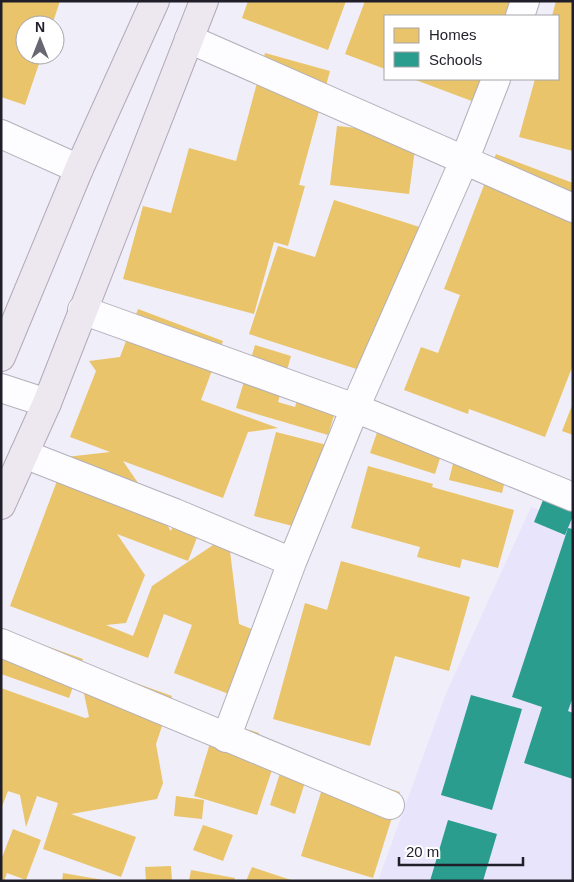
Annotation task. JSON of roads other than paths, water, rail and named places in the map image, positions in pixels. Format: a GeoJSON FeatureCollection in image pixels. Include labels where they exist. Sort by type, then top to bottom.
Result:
{"type":"FeatureCollection","features":[{"type":"Feature","properties":{"kind":"main road"},"geometry":{"type":"LineString","coordinates":[[1,356],[80,170],[155,1]]}},
{"type":"Feature","properties":{"kind":"main road"},"geometry":{"type":"LineString","coordinates":[[1,505],[46,403],[204,1]]}},
{"type":"Feature","properties":{"kind":"street"},"geometry":{"type":"LineString","coordinates":[[520,15],[526,1]]}},
{"type":"Feature","properties":{"kind":"street"},"geometry":{"type":"LineString","coordinates":[[189,39],[573,208]]}},
{"type":"Feature","properties":{"kind":"street"},"geometry":{"type":"LineString","coordinates":[[226,738],[292,562],[355,408],[464,161],[496,80]]}},
{"type":"Feature","properties":{"kind":"street"},"geometry":{"type":"LineString","coordinates":[[1,134],[80,170]]}},
{"type":"Feature","properties":{"kind":"street"},"geometry":{"type":"LineString","coordinates":[[82,310],[355,408],[573,496]]}},
{"type":"Feature","properties":{"kind":"street"},"geometry":{"type":"LineString","coordinates":[[1,388],[46,403]]}},
{"type":"Feature","properties":{"kind":"street"},"geometry":{"type":"LineString","coordinates":[[24,454],[175,513],[292,562]]}},
{"type":"Feature","properties":{"kind":"street"},"geometry":{"type":"LineString","coordinates":[[1,643],[390,805]]}}]}
